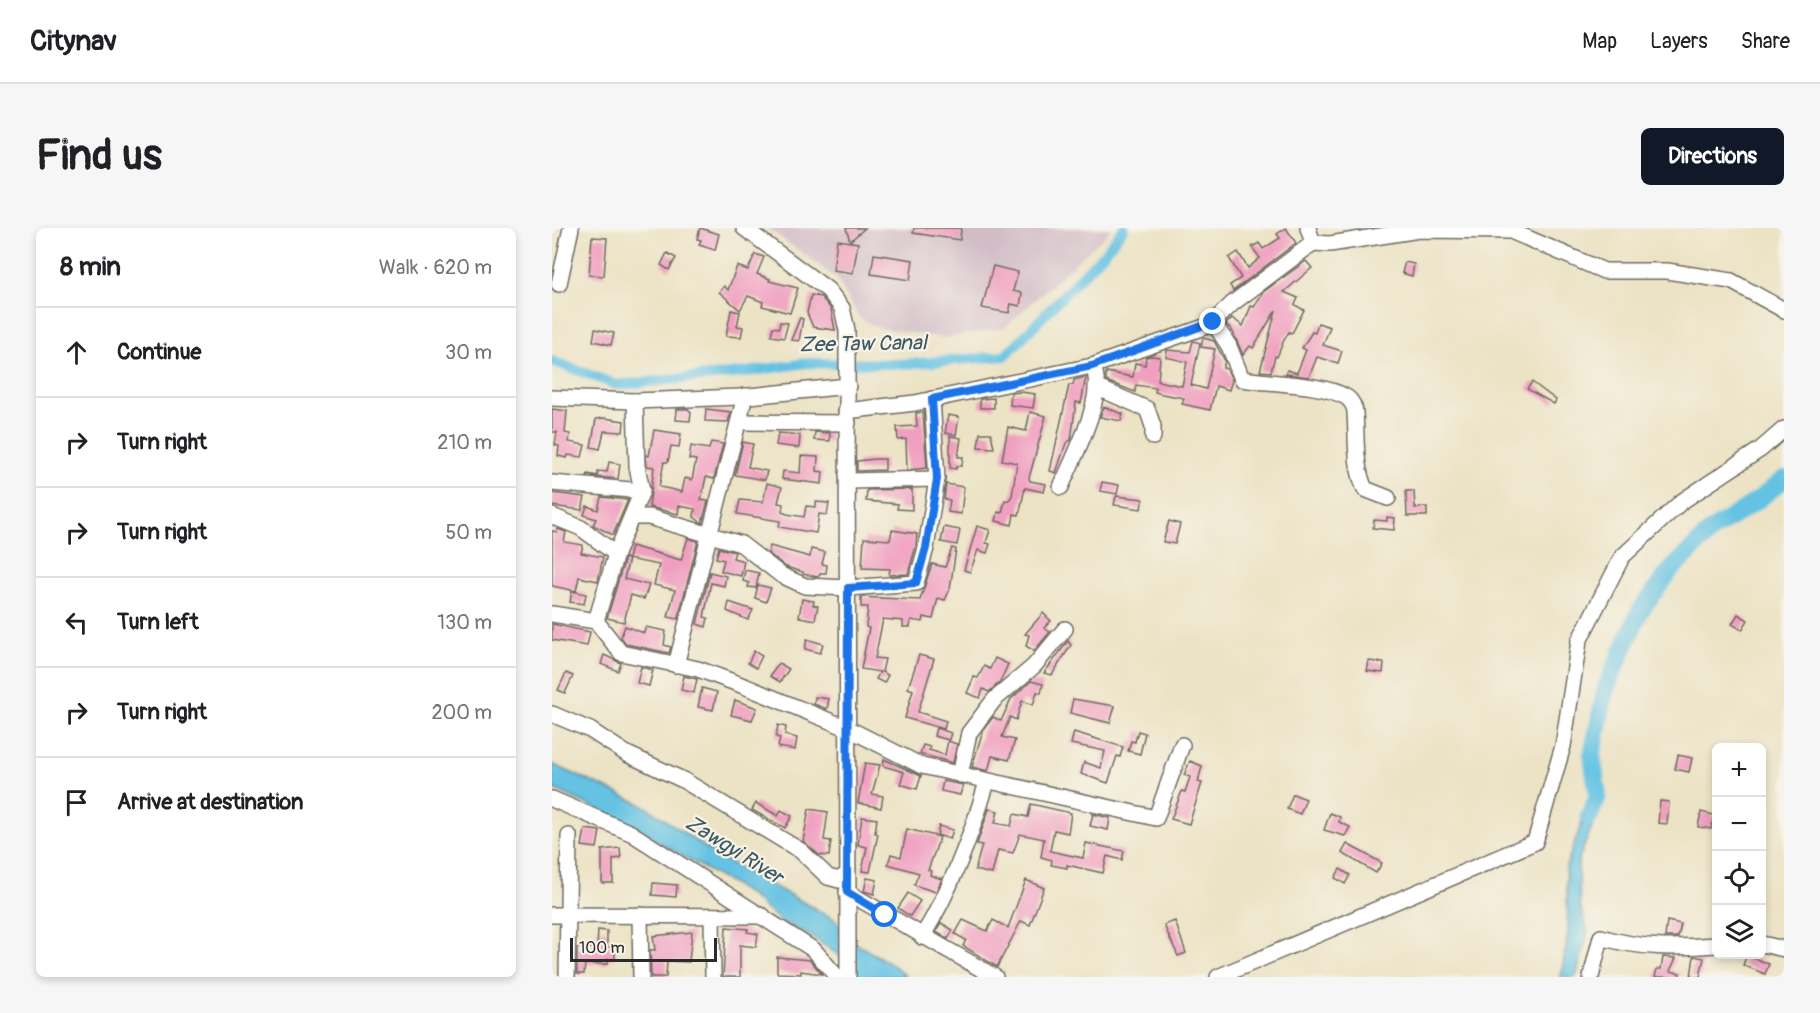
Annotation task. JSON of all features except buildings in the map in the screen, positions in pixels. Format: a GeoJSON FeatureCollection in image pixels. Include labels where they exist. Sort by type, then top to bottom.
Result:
{"type":"FeatureCollection","features":[{"type":"Feature","properties":{"kind":"street"},"geometry":{"type":"LineString","coordinates":[[560,284],[571,228]]}},
{"type":"Feature","properties":{"kind":"street"},"geometry":{"type":"LineString","coordinates":[[744,228],[828,290],[842,308],[848,340],[848,977]]}},
{"type":"Feature","properties":{"kind":"street"},"geometry":{"type":"LineString","coordinates":[[1308,228],[1313,243]]}},
{"type":"Feature","properties":{"kind":"street"},"geometry":{"type":"LineString","coordinates":[[739,422],[847,417],[1092,366],[1213,322],[1313,243],[1330,244],[1419,230],[1511,231],[1604,271],[1667,271],[1731,280],[1784,310]]}},
{"type":"Feature","properties":{"kind":"street"},"geometry":{"type":"LineString","coordinates":[[1213,322],[1228,346],[1242,379],[1318,389],[1348,398],[1355,409],[1357,465],[1361,481],[1365,489],[1388,498]]}},
{"type":"Feature","properties":{"kind":"street"},"geometry":{"type":"LineString","coordinates":[[1061,487],[1095,404],[1098,377],[1092,366]]}},
{"type":"Feature","properties":{"kind":"street"},"geometry":{"type":"LineString","coordinates":[[552,398],[635,401],[745,396],[848,380]]}},
{"type":"Feature","properties":{"kind":"street"},"geometry":{"type":"LineString","coordinates":[[1096,387],[1147,409],[1154,426],[1153,437]]}},
{"type":"Feature","properties":{"kind":"street"},"geometry":{"type":"LineString","coordinates":[[676,665],[745,396]]}},
{"type":"Feature","properties":{"kind":"street"},"geometry":{"type":"LineString","coordinates":[[633,517],[649,517],[741,544],[781,574],[805,586],[848,588],[916,583],[926,548],[937,479],[932,399]]}},
{"type":"Feature","properties":{"kind":"street"},"geometry":{"type":"LineString","coordinates":[[596,621],[616,554],[642,491],[636,465],[635,401]]}},
{"type":"Feature","properties":{"kind":"street"},"geometry":{"type":"LineString","coordinates":[[1218,977],[1535,842],[1563,746],[1579,641],[1622,557],[1681,502],[1761,449],[1784,429]]}},
{"type":"Feature","properties":{"kind":"street"},"geometry":{"type":"LineString","coordinates":[[848,481],[937,479]]}},
{"type":"Feature","properties":{"kind":"street"},"geometry":{"type":"LineString","coordinates":[[552,483],[642,491]]}},
{"type":"Feature","properties":{"kind":"street"},"geometry":{"type":"LineString","coordinates":[[552,516],[581,528],[616,554]]}},
{"type":"Feature","properties":{"kind":"street"},"geometry":{"type":"LineString","coordinates":[[552,614],[596,621],[621,653],[698,669],[744,686],[847,728],[922,766],[1156,818],[1182,745]]}},
{"type":"Feature","properties":{"kind":"street"},"geometry":{"type":"LineString","coordinates":[[960,775],[969,733],[994,700],[1034,666],[1065,629]]}},
{"type":"Feature","properties":{"kind":"street"},"geometry":{"type":"LineString","coordinates":[[552,714],[590,730],[627,754],[703,792],[801,851],[828,877],[839,880],[847,874]]}},
{"type":"Feature","properties":{"kind":"street"},"geometry":{"type":"LineString","coordinates":[[922,937],[942,905],[968,848],[987,782]]}},
{"type":"Feature","properties":{"kind":"street"},"geometry":{"type":"LineString","coordinates":[[552,799],[631,833],[814,950],[837,977]]}},
{"type":"Feature","properties":{"kind":"street"},"geometry":{"type":"LineString","coordinates":[[567,977],[559,915],[569,836]]}},
{"type":"Feature","properties":{"kind":"street"},"geometry":{"type":"LineString","coordinates":[[847,892],[994,977]]}},
{"type":"Feature","properties":{"kind":"street"},"geometry":{"type":"LineString","coordinates":[[559,915],[763,916]]}},
{"type":"Feature","properties":{"kind":"street"},"geometry":{"type":"LineString","coordinates":[[640,915],[641,977]]}},
{"type":"Feature","properties":{"kind":"street"},"geometry":{"type":"LineString","coordinates":[[712,916],[713,977]]}},
{"type":"Feature","properties":{"kind":"street"},"geometry":{"type":"LineString","coordinates":[[1591,977],[1601,937],[1630,946],[1672,948],[1712,945]]}},
{"type":"Feature","properties":{"kind":"street"},"geometry":{"type":"LineString","coordinates":[[1766,945],[1784,949]]}},
{"type":"Feature","properties":{"kind":"shaded area"},"geometry":{"type":"Polygon","coordinates":[[[768,228],[1110,228],[1107,234],[1004,328],[944,338],[875,327],[859,317],[837,279],[768,228]]]}},
{"type":"Feature","properties":{"kind":"water"},"geometry":{"type":"Polygon","coordinates":[[[552,764],[645,806],[718,856],[836,920],[850,938],[898,969],[906,977],[859,977],[844,959],[811,936],[783,923],[747,893],[621,820],[552,788],[552,764]]]}},
{"type":"Feature","properties":{"kind":"water"},"geometry":{"type":"Polygon","coordinates":[[[1592,795],[1604,797],[1578,861],[1580,906],[1588,932],[1576,977],[1561,977],[1568,933],[1566,866],[1592,795]]]}},
{"type":"Feature","properties":{"kind":"waterway","name":"Zee Taw Canal"},"geometry":{"type":"LineString","coordinates":[[552,361],[617,385],[740,373],[806,363],[906,364],[1005,356],[1106,251],[1124,228]]}},
{"type":"Feature","properties":{"kind":"waterway","name":"Zawgyi River"},"geometry":{"type":"LineString","coordinates":[[1589,817],[1598,796],[1592,755],[1606,688],[1640,611],[1670,571],[1712,530],[1758,500],[1784,479]]}},
{"type":"Feature","properties":{"kind":"route"},"geometry":{"type":"LineString","coordinates":[[885,915],[847,892],[848,588],[916,583],[926,548],[937,479],[932,399],[1092,366],[1213,322]]}}]}
